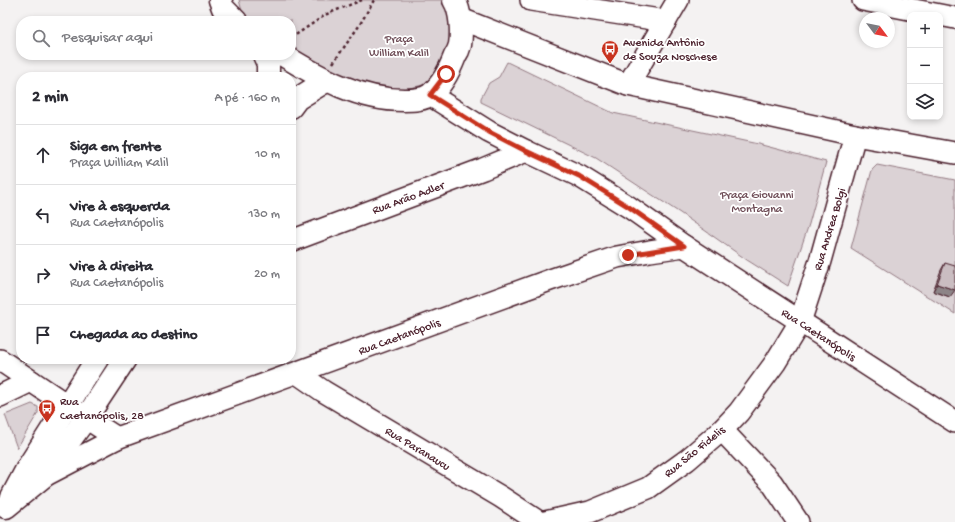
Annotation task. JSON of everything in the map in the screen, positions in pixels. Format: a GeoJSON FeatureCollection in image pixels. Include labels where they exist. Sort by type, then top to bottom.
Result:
{"type":"FeatureCollection","features":[{"type":"Feature","properties":{"kind":"main road"},"geometry":{"type":"LineString","coordinates":[[220,0],[223,8],[231,16]]}},
{"type":"Feature","properties":{"kind":"main road"},"geometry":{"type":"LineString","coordinates":[[291,60],[326,81],[359,94],[388,100],[414,100],[430,95],[452,66],[460,45],[457,10]]}},
{"type":"Feature","properties":{"kind":"main road"},"geometry":{"type":"LineString","coordinates":[[266,60],[268,72]]}},
{"type":"Feature","properties":{"kind":"main road"},"geometry":{"type":"LineString","coordinates":[[296,100],[326,81]]}},
{"type":"Feature","properties":{"kind":"main road","name":"Rua Caetanópolis"},"geometry":{"type":"LineString","coordinates":[[3,511],[28,467],[94,364]]}},
{"type":"Feature","properties":{"kind":"main road","name":"Rua Caetanópolis"},"geometry":{"type":"LineString","coordinates":[[3,511],[44,476],[86,418],[122,364]]}},
{"type":"Feature","properties":{"kind":"street"},"geometry":{"type":"LineString","coordinates":[[531,0],[666,21]]}},
{"type":"Feature","properties":{"kind":"street"},"geometry":{"type":"LineString","coordinates":[[628,85],[678,0]]}},
{"type":"Feature","properties":{"kind":"street"},"geometry":{"type":"LineString","coordinates":[[863,0],[955,18]]}},
{"type":"Feature","properties":{"kind":"street"},"geometry":{"type":"LineString","coordinates":[[457,10],[628,85],[855,135],[955,153]]}},
{"type":"Feature","properties":{"kind":"street","name":"Rua Caetanópolis"},"geometry":{"type":"LineString","coordinates":[[430,95],[489,132],[579,176],[629,207],[684,246],[955,422]]}},
{"type":"Feature","properties":{"kind":"street","name":"Rua Andrea Bolgi"},"geometry":{"type":"LineString","coordinates":[[800,322],[822,254],[855,135]]}},
{"type":"Feature","properties":{"kind":"street","name":"Rua Arão Adler"},"geometry":{"type":"LineString","coordinates":[[296,239],[483,169],[526,151]]}},
{"type":"Feature","properties":{"kind":"street","name":"Rua Caetanópolis"},"geometry":{"type":"LineString","coordinates":[[44,476],[117,438],[297,374],[550,280],[617,257],[684,246]]}},
{"type":"Feature","properties":{"kind":"street","name":"Rua São Fidelis"},"geometry":{"type":"LineString","coordinates":[[545,522],[590,512],[648,488],[687,460],[722,430],[739,412],[775,363],[800,322]]}},
{"type":"Feature","properties":{"kind":"street"},"geometry":{"type":"LineString","coordinates":[[0,360],[117,438]]}},
{"type":"Feature","properties":{"kind":"street","name":"Rua Paranaucu"},"geometry":{"type":"LineString","coordinates":[[297,374],[539,522]]}},
{"type":"Feature","properties":{"kind":"street"},"geometry":{"type":"LineString","coordinates":[[0,396],[31,381]]}},
{"type":"Feature","properties":{"kind":"street"},"geometry":{"type":"LineString","coordinates":[[722,430],[772,483],[798,522]]}},
{"type":"Feature","properties":{"kind":"path"},"geometry":{"type":"LineString","coordinates":[[296,35],[327,14],[362,0]]}},
{"type":"Feature","properties":{"kind":"path"},"geometry":{"type":"LineString","coordinates":[[326,81],[327,73],[359,26],[374,0]]}},
{"type":"Feature","properties":{"kind":"green space","name":"Praça William Kalil"},"geometry":{"type":"Polygon","coordinates":[[[239,0],[444,0],[456,40],[435,81],[399,90],[356,85],[296,57],[296,16],[246,16],[242,11],[239,0]]]}},
{"type":"Feature","properties":{"kind":"green space","name":"Praça Giovanni Montagna"},"geometry":{"type":"Polygon","coordinates":[[[507,62],[613,113],[758,144],[826,162],[809,224],[788,286],[596,158],[481,102],[481,98],[489,83],[499,77],[507,62]]]}},
{"type":"Feature","properties":{"kind":"green space"},"geometry":{"type":"Polygon","coordinates":[[[877,165],[955,180],[955,314],[851,248],[872,170],[877,165]]]}},
{"type":"Feature","properties":{"kind":"green space"},"geometry":{"type":"Polygon","coordinates":[[[32,404],[38,407],[38,413],[17,448],[5,415],[32,404]]]}},
{"type":"Feature","properties":{"kind":"building"},"geometry":{"type":"Polygon","coordinates":[[[945,263],[955,266],[955,290],[937,284],[945,263]]]}},
{"type":"Feature","properties":{"kind":"place","name":"Avenida Antônio de Souza Noschese"},"geometry":{"type":"Point","coordinates":[610,64]}},
{"type":"Feature","properties":{"kind":"place","name":"Rua Caetanópolis, 28"},"geometry":{"type":"Point","coordinates":[47,423]}},
{"type":"Feature","properties":{"kind":"route"},"geometry":{"type":"LineString","coordinates":[[446,74],[430,95],[489,132],[579,176],[629,207],[684,246],[628,255]]}}]}
